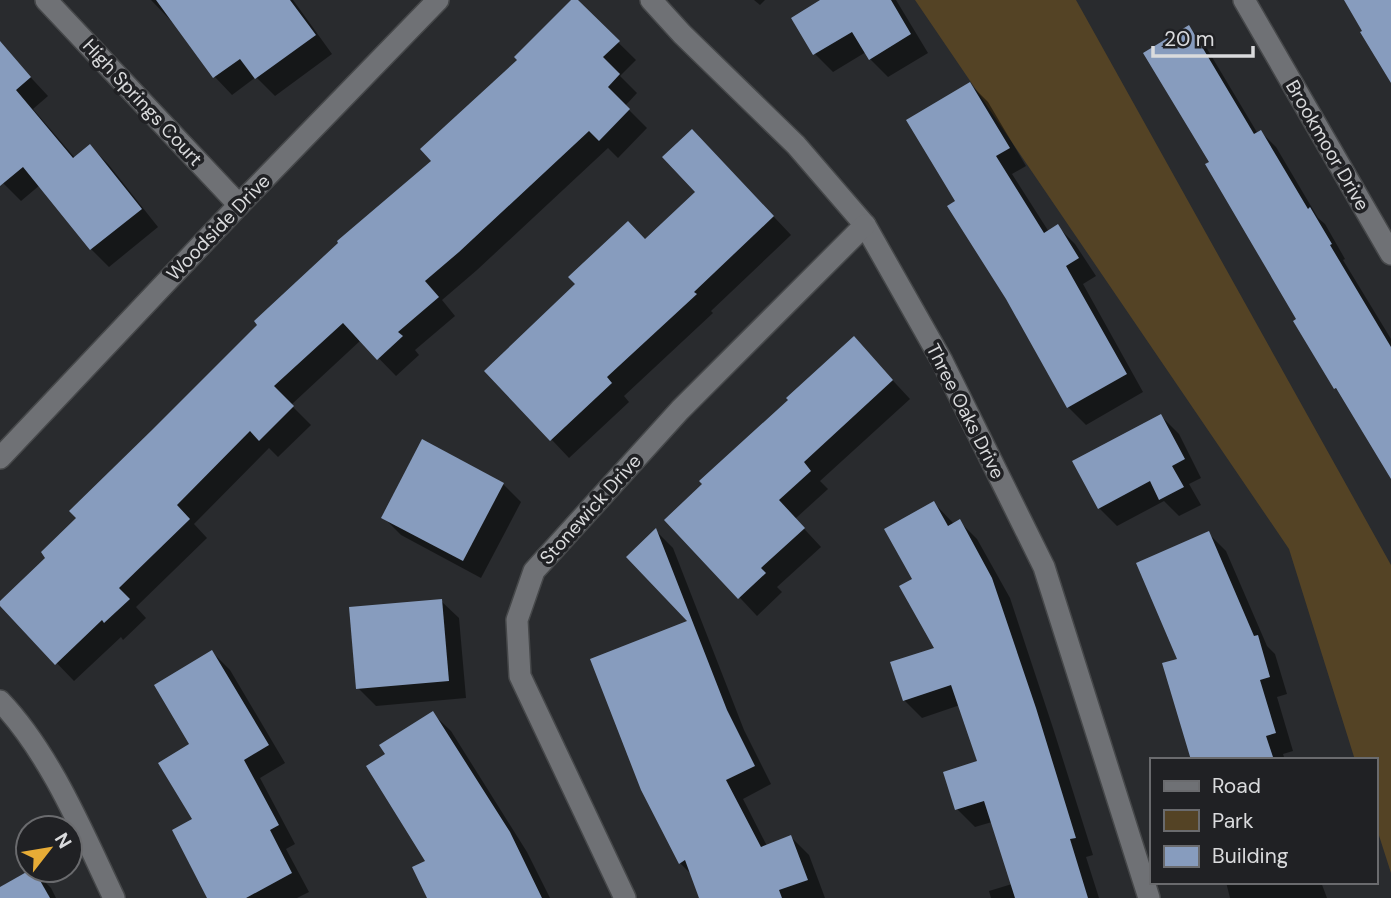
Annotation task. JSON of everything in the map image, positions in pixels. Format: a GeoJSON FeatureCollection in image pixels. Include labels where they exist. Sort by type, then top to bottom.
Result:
{"type":"FeatureCollection","features":[{"type":"Feature","properties":{"kind":"street","name":"High Springs Court"},"geometry":{"type":"LineString","coordinates":[[46,0],[239,205]]}},
{"type":"Feature","properties":{"kind":"street","name":"Woodside Drive"},"geometry":{"type":"LineString","coordinates":[[0,458],[239,205],[438,0]]}},
{"type":"Feature","properties":{"kind":"street","name":"Three Oaks Drive"},"geometry":{"type":"LineString","coordinates":[[651,0],[682,34],[796,145],[865,225],[942,361],[1044,567],[1150,898]]}},
{"type":"Feature","properties":{"kind":"street","name":"Brookmoor Drive"},"geometry":{"type":"LineString","coordinates":[[1244,0],[1391,254]]}},
{"type":"Feature","properties":{"kind":"street","name":"Stonewick Drive"},"geometry":{"type":"LineString","coordinates":[[625,898],[520,676],[517,620],[534,571],[680,410],[865,225]]}},
{"type":"Feature","properties":{"kind":"street"},"geometry":{"type":"LineString","coordinates":[[0,701],[30,739],[69,802],[114,898]]}},
{"type":"Feature","properties":{"kind":"green space"},"geometry":{"type":"Polygon","coordinates":[[[915,0],[1076,0],[1391,565],[1391,873],[1377,829],[1377,758],[1354,758],[1289,549],[915,0]]]}},
{"type":"Feature","properties":{"kind":"building"},"geometry":{"type":"Polygon","coordinates":[[[156,0],[290,0],[316,35],[255,79],[240,59],[213,78],[156,0]]]}},
{"type":"Feature","properties":{"kind":"building"},"geometry":{"type":"Polygon","coordinates":[[[571,0],[578,0],[620,41],[603,57],[620,74],[608,87],[630,109],[599,141],[589,131],[425,281],[439,297],[398,332],[403,336],[377,360],[343,323],[274,386],[294,406],[259,441],[250,431],[177,505],[190,519],[119,588],[130,599],[104,623],[102,620],[55,665],[0,606],[0,601],[45,558],[41,552],[76,518],[69,511],[257,325],[254,321],[338,243],[337,241],[431,161],[420,149],[517,60],[514,57],[571,0]]]}},
{"type":"Feature","properties":{"kind":"building"},"geometry":{"type":"Polygon","coordinates":[[[820,0],[891,0],[911,34],[869,60],[852,32],[813,55],[791,18],[820,0]]]}},
{"type":"Feature","properties":{"kind":"building"},"geometry":{"type":"Polygon","coordinates":[[[1344,0],[1391,0],[1391,83],[1360,32],[1362,31],[1344,0]]]}},
{"type":"Feature","properties":{"kind":"building"},"geometry":{"type":"Polygon","coordinates":[[[1189,25],[1254,134],[1261,130],[1308,209],[1310,207],[1391,347],[1391,479],[1293,321],[1296,319],[1205,164],[1209,162],[1143,53],[1189,25]]]}},
{"type":"Feature","properties":{"kind":"building"},"geometry":{"type":"Polygon","coordinates":[[[0,41],[31,77],[16,90],[73,158],[90,144],[142,209],[90,250],[23,167],[0,186],[0,41]]]}},
{"type":"Feature","properties":{"kind":"building"},"geometry":{"type":"Polygon","coordinates":[[[970,82],[1010,148],[996,156],[1044,233],[1058,224],[1079,258],[1066,266],[1127,374],[1067,408],[1006,299],[947,206],[955,201],[906,120],[970,82]]]}},
{"type":"Feature","properties":{"kind":"building"},"geometry":{"type":"Polygon","coordinates":[[[692,129],[774,216],[694,292],[697,294],[607,377],[612,383],[550,441],[484,371],[575,284],[568,277],[628,221],[645,239],[695,192],[662,157],[692,129]]]}},
{"type":"Feature","properties":{"kind":"building"},"geometry":{"type":"Polygon","coordinates":[[[854,336],[893,380],[804,462],[811,471],[779,500],[805,528],[761,568],[766,573],[738,599],[664,520],[702,484],[699,481],[854,336]]]}},
{"type":"Feature","properties":{"kind":"building"},"geometry":{"type":"Polygon","coordinates":[[[1161,414],[1185,459],[1172,466],[1184,487],[1159,500],[1150,481],[1098,509],[1072,461],[1161,414]]]}},
{"type":"Feature","properties":{"kind":"building"},"geometry":{"type":"Polygon","coordinates":[[[422,439],[504,483],[463,561],[381,518],[422,439]]]}},
{"type":"Feature","properties":{"kind":"building"},"geometry":{"type":"Polygon","coordinates":[[[934,501],[948,526],[960,519],[992,578],[1076,838],[1070,839],[1088,898],[1015,898],[984,801],[955,810],[943,772],[977,761],[951,685],[903,701],[890,662],[934,648],[899,586],[912,579],[884,529],[934,501]]]}},
{"type":"Feature","properties":{"kind":"building"},"geometry":{"type":"Polygon","coordinates":[[[656,528],[727,710],[755,766],[726,780],[761,847],[791,835],[808,880],[779,890],[782,898],[699,898],[685,860],[679,864],[641,790],[590,659],[687,621],[626,557],[656,528]]]}},
{"type":"Feature","properties":{"kind":"building"},"geometry":{"type":"Polygon","coordinates":[[[1209,531],[1254,636],[1258,635],[1270,677],[1260,680],[1276,733],[1266,736],[1273,758],[1190,758],[1162,663],[1177,659],[1136,563],[1209,531]]]}},
{"type":"Feature","properties":{"kind":"building"},"geometry":{"type":"Polygon","coordinates":[[[442,599],[449,681],[356,689],[349,607],[442,599]]]}},
{"type":"Feature","properties":{"kind":"building"},"geometry":{"type":"Polygon","coordinates":[[[212,650],[269,745],[244,760],[279,825],[270,830],[292,873],[246,898],[207,898],[172,830],[192,819],[158,763],[189,744],[154,685],[212,650]]]}},
{"type":"Feature","properties":{"kind":"building"},"geometry":{"type":"Polygon","coordinates":[[[433,711],[510,832],[542,898],[427,898],[412,867],[425,861],[366,766],[385,754],[379,745],[433,711]]]}},
{"type":"Feature","properties":{"kind":"building"},"geometry":{"type":"Polygon","coordinates":[[[14,879],[14,884],[42,884],[50,898],[0,898],[0,887],[14,879]]]}}]}
